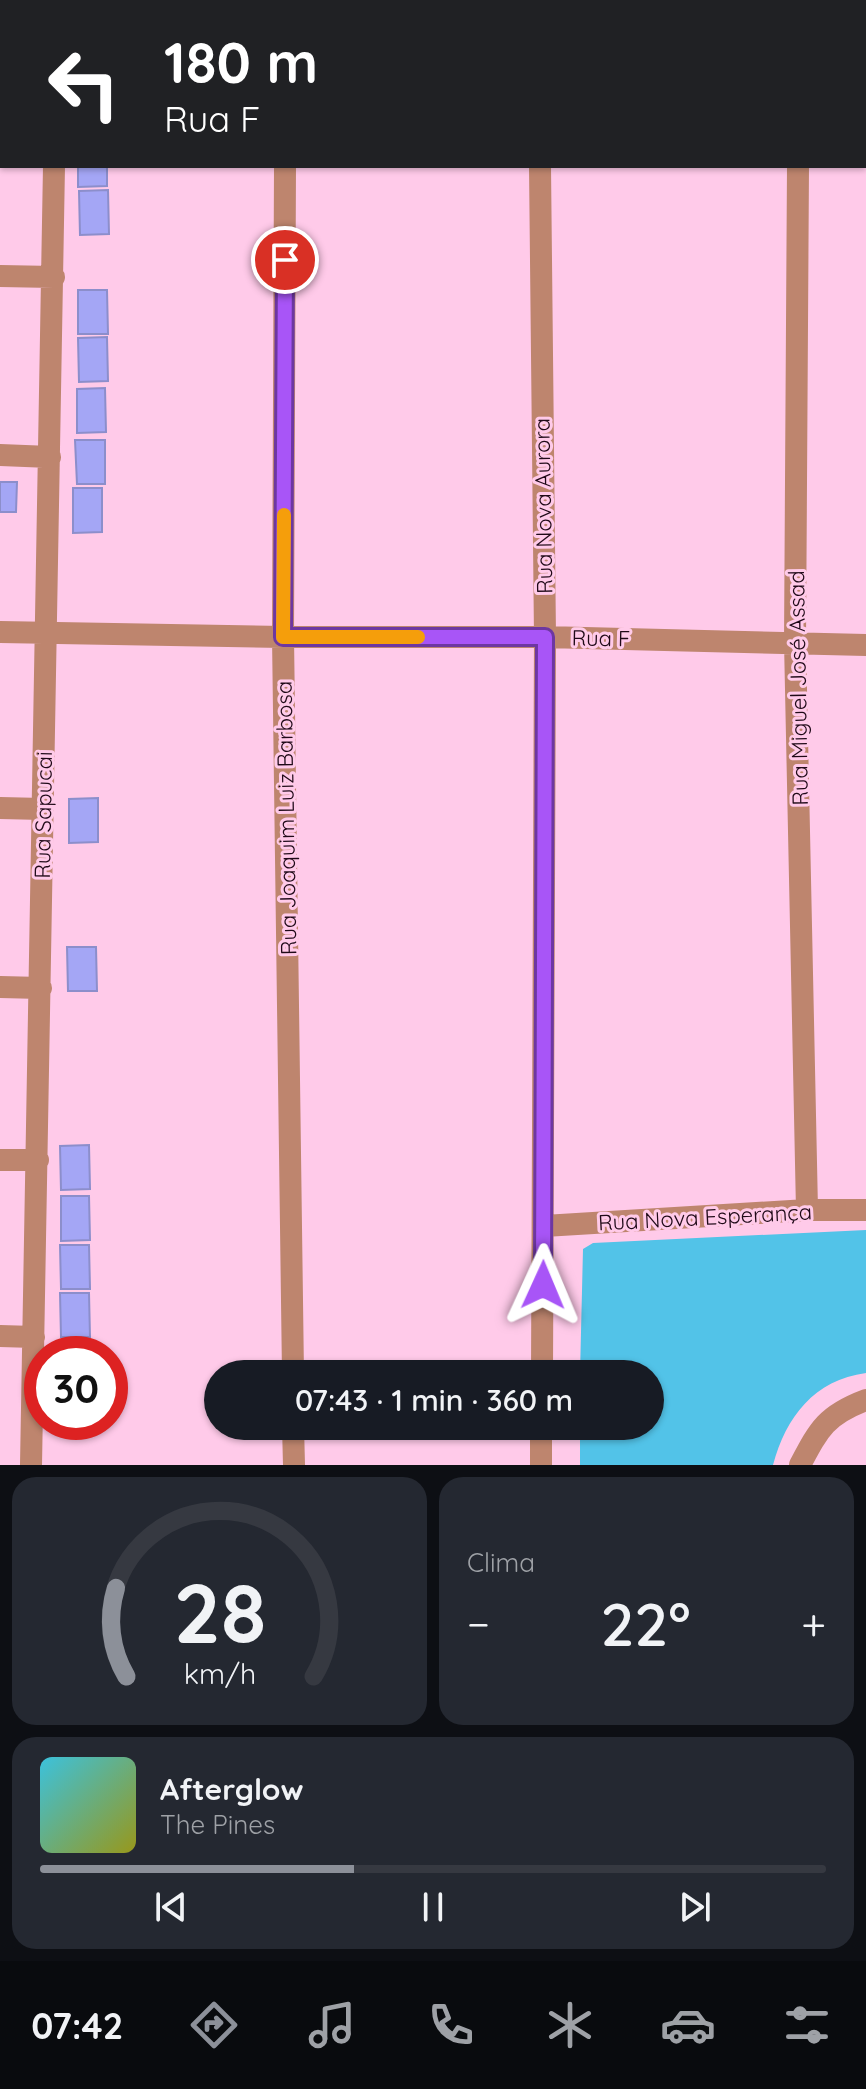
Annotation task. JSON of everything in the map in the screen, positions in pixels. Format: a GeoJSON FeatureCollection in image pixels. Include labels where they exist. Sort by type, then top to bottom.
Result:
{"type":"FeatureCollection","features":[{"type":"Feature","properties":{"kind":"street","name":"Rua Sapucai"},"geometry":{"type":"LineString","coordinates":[[34,1336],[54,168]]}},
{"type":"Feature","properties":{"kind":"street","name":"Rua Joaquim Luiz Barbosa"},"geometry":{"type":"LineString","coordinates":[[285,168],[283,637],[293,1360]]}},
{"type":"Feature","properties":{"kind":"street","name":"Rua Nova Aurora"},"geometry":{"type":"LineString","coordinates":[[540,168],[545,637],[542,1360]]}},
{"type":"Feature","properties":{"kind":"street","name":"Rua Miguel José Assad"},"geometry":{"type":"LineString","coordinates":[[798,168],[795,642],[807,1210]]}},
{"type":"Feature","properties":{"kind":"street"},"geometry":{"type":"LineString","coordinates":[[0,276],[54,277]]}},
{"type":"Feature","properties":{"kind":"street"},"geometry":{"type":"LineString","coordinates":[[0,455],[50,457]]}},
{"type":"Feature","properties":{"kind":"street","name":"Rua F"},"geometry":{"type":"LineString","coordinates":[[0,632],[283,637],[545,637],[866,645]]}},
{"type":"Feature","properties":{"kind":"street"},"geometry":{"type":"LineString","coordinates":[[0,808],[43,809]]}},
{"type":"Feature","properties":{"kind":"street"},"geometry":{"type":"LineString","coordinates":[[0,987],[41,988]]}},
{"type":"Feature","properties":{"kind":"street"},"geometry":{"type":"LineString","coordinates":[[0,1160],[38,1160]]}},
{"type":"Feature","properties":{"kind":"street","name":"Rua Nova Esperança"},"geometry":{"type":"LineString","coordinates":[[544,1226],[807,1210],[866,1210]]}},
{"type":"Feature","properties":{"kind":"street"},"geometry":{"type":"LineString","coordinates":[[0,1336],[24,1337]]}},
{"type":"Feature","properties":{"kind":"street"},"geometry":{"type":"LineString","coordinates":[[800,1465],[819,1428],[843,1409],[866,1400]]}},
{"type":"Feature","properties":{"kind":"street","name":"Rua Sapucai"},"geometry":{"type":"LineString","coordinates":[[31,1465],[32,1440]]}},
{"type":"Feature","properties":{"kind":"street"},"geometry":{"type":"LineString","coordinates":[[293,1440],[294,1465]]}},
{"type":"Feature","properties":{"kind":"street"},"geometry":{"type":"LineString","coordinates":[[541,1440],[541,1465]]}},
{"type":"Feature","properties":{"kind":"water"},"geometry":{"type":"Polygon","coordinates":[[[866,1230],[866,1373],[831,1384],[805,1404],[786,1431],[773,1465],[580,1465],[580,1440],[664,1440],[664,1360],[580,1360],[583,1249],[593,1243],[866,1230]]]}},
{"type":"Feature","properties":{"kind":"building"},"geometry":{"type":"Polygon","coordinates":[[[78,168],[107,168],[107,186],[78,187],[78,168]]]}},
{"type":"Feature","properties":{"kind":"building"},"geometry":{"type":"Polygon","coordinates":[[[108,190],[109,234],[80,235],[79,191],[108,190]]]}},
{"type":"Feature","properties":{"kind":"building"},"geometry":{"type":"Polygon","coordinates":[[[78,290],[107,290],[108,334],[78,334],[78,290]]]}},
{"type":"Feature","properties":{"kind":"building"},"geometry":{"type":"Polygon","coordinates":[[[107,337],[108,381],[79,382],[78,338],[107,337]]]}},
{"type":"Feature","properties":{"kind":"building"},"geometry":{"type":"Polygon","coordinates":[[[105,388],[106,432],[77,433],[77,389],[105,388]]]}},
{"type":"Feature","properties":{"kind":"building"},"geometry":{"type":"Polygon","coordinates":[[[75,440],[105,440],[105,484],[77,484],[75,440]]]}},
{"type":"Feature","properties":{"kind":"building"},"geometry":{"type":"Polygon","coordinates":[[[0,482],[17,482],[16,512],[0,512],[0,482]]]}},
{"type":"Feature","properties":{"kind":"building"},"geometry":{"type":"Polygon","coordinates":[[[73,488],[102,488],[102,532],[73,533],[73,488]]]}},
{"type":"Feature","properties":{"kind":"building"},"geometry":{"type":"Polygon","coordinates":[[[98,798],[98,842],[69,843],[69,799],[98,798]]]}},
{"type":"Feature","properties":{"kind":"building"},"geometry":{"type":"Polygon","coordinates":[[[67,947],[96,947],[97,991],[68,991],[67,947]]]}},
{"type":"Feature","properties":{"kind":"building"},"geometry":{"type":"Polygon","coordinates":[[[89,1145],[90,1189],[61,1190],[60,1146],[89,1145]]]}},
{"type":"Feature","properties":{"kind":"building"},"geometry":{"type":"Polygon","coordinates":[[[61,1196],[89,1196],[90,1240],[61,1241],[61,1196]]]}},
{"type":"Feature","properties":{"kind":"building"},"geometry":{"type":"Polygon","coordinates":[[[60,1245],[89,1245],[90,1289],[61,1289],[60,1245]]]}},
{"type":"Feature","properties":{"kind":"building"},"geometry":{"type":"Polygon","coordinates":[[[60,1293],[89,1293],[90,1336],[61,1336],[60,1293]]]}},
{"type":"Feature","properties":{"kind":"slow traffic"},"geometry":{"type":"LineString","coordinates":[[284,515],[283,637],[418,637]]}},
{"type":"Feature","properties":{"kind":"route"},"geometry":{"type":"LineString","coordinates":[[285,260],[283,637],[545,637],[543,1285]]}}]}
